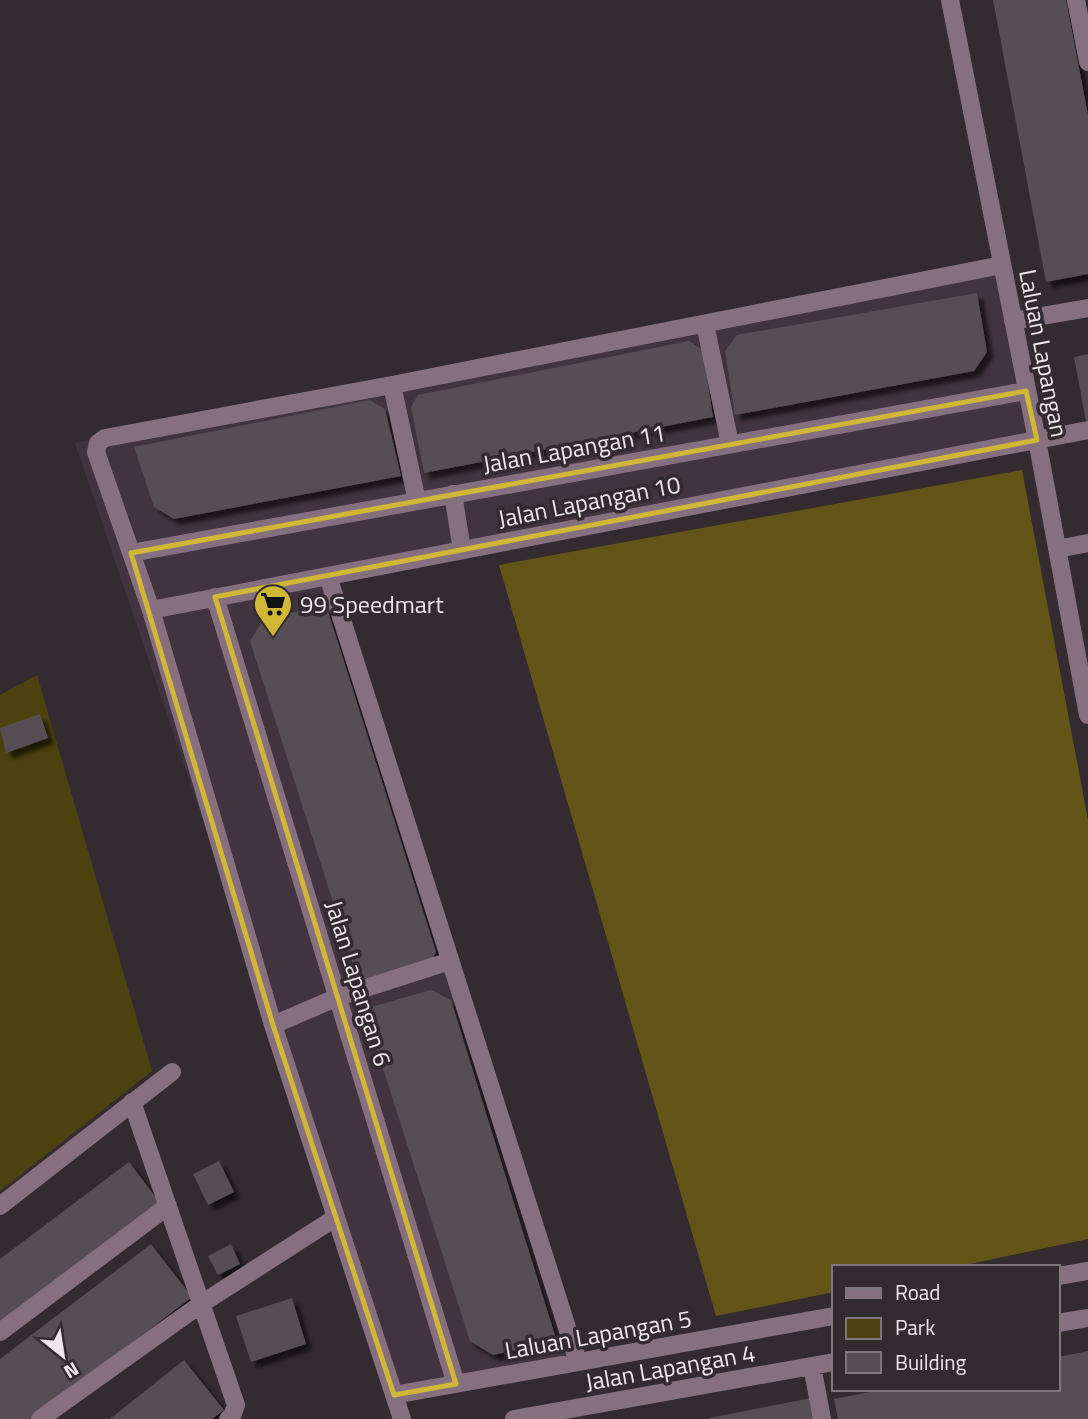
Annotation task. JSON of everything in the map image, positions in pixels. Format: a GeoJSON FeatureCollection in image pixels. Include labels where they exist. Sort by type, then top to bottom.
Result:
{"type":"FeatureCollection","features":[{"type":"Feature","properties":{"kind":"street","name":"Laluan Lapangan"},"geometry":{"type":"LineString","coordinates":[[950,0],[1057,549],[1083,660],[1088,715]]}},
{"type":"Feature","properties":{"kind":"street"},"geometry":{"type":"LineString","coordinates":[[1076,0],[1088,62]]}},
{"type":"Feature","properties":{"kind":"street"},"geometry":{"type":"LineString","coordinates":[[402,1419],[273,1025],[151,610],[96,452],[99,443],[105,438],[392,385],[1002,265]]}},
{"type":"Feature","properties":{"kind":"street"},"geometry":{"type":"LineString","coordinates":[[1013,321],[1088,308]]}},
{"type":"Feature","properties":{"kind":"street"},"geometry":{"type":"LineString","coordinates":[[705,324],[730,444]]}},
{"type":"Feature","properties":{"kind":"street"},"geometry":{"type":"LineString","coordinates":[[392,385],[417,501]]}},
{"type":"Feature","properties":{"kind":"street","name":"Jalan Lapangan 11"},"geometry":{"type":"LineString","coordinates":[[131,553],[1026,391]]}},
{"type":"Feature","properties":{"kind":"street","name":"Jalan Lapangan 10"},"geometry":{"type":"LineString","coordinates":[[151,610],[1088,430]]}},
{"type":"Feature","properties":{"kind":"street"},"geometry":{"type":"LineString","coordinates":[[453,494],[462,550]]}},
{"type":"Feature","properties":{"kind":"street"},"geometry":{"type":"LineString","coordinates":[[1057,549],[1088,543]]}},
{"type":"Feature","properties":{"kind":"street"},"geometry":{"type":"LineString","coordinates":[[328,576],[578,1362]]}},
{"type":"Feature","properties":{"kind":"street","name":"Jalan Lapangan 6"},"geometry":{"type":"LineString","coordinates":[[215,597],[456,1384]]}},
{"type":"Feature","properties":{"kind":"street"},"geometry":{"type":"LineString","coordinates":[[273,1025],[338,997],[450,961]]}},
{"type":"Feature","properties":{"kind":"street"},"geometry":{"type":"LineString","coordinates":[[0,1206],[172,1072]]}},
{"type":"Feature","properties":{"kind":"street"},"geometry":{"type":"LineString","coordinates":[[132,1102],[236,1405],[228,1419]]}},
{"type":"Feature","properties":{"kind":"street"},"geometry":{"type":"LineString","coordinates":[[0,1332],[168,1206]]}},
{"type":"Feature","properties":{"kind":"street"},"geometry":{"type":"LineString","coordinates":[[40,1419],[201,1304],[335,1218]]}},
{"type":"Feature","properties":{"kind":"street"},"geometry":{"type":"LineString","coordinates":[[1060,1276],[1088,1271]]}},
{"type":"Feature","properties":{"kind":"street","name":"Laluan Lapangan 5"},"geometry":{"type":"LineString","coordinates":[[394,1395],[832,1316]]}},
{"type":"Feature","properties":{"kind":"street"},"geometry":{"type":"LineString","coordinates":[[1060,1323],[1088,1318]]}},
{"type":"Feature","properties":{"kind":"street","name":"Jalan Lapangan 4"},"geometry":{"type":"LineString","coordinates":[[514,1419],[832,1362]]}},
{"type":"Feature","properties":{"kind":"street"},"geometry":{"type":"LineString","coordinates":[[812,1366],[822,1419]]}},
{"type":"Feature","properties":{"kind":"highlighted area"},"geometry":{"type":"Polygon","coordinates":[[[1026,391],[1037,440],[215,597],[456,1384],[394,1395],[273,1025],[131,553],[1026,391]]]}},
{"type":"Feature","properties":{"kind":"shaded area"},"geometry":{"type":"Polygon","coordinates":[[[1005,263],[1037,440],[330,576],[576,1356],[398,1394],[75,443],[1005,263]]]}},
{"type":"Feature","properties":{"kind":"shaded area"},"geometry":{"type":"Polygon","coordinates":[[[1022,470],[1088,820],[1088,1239],[965,1265],[832,1265],[832,1292],[716,1316],[499,565],[1022,470]]]}},
{"type":"Feature","properties":{"kind":"green space"},"geometry":{"type":"Polygon","coordinates":[[[37,675],[152,1071],[0,1191],[0,695],[37,675]]]}},
{"type":"Feature","properties":{"kind":"building"},"geometry":{"type":"Polygon","coordinates":[[[993,0],[1066,0],[1088,115],[1088,274],[1046,282],[993,0]]]}},
{"type":"Feature","properties":{"kind":"building"},"geometry":{"type":"Polygon","coordinates":[[[977,293],[987,352],[974,371],[735,415],[725,351],[737,335],[977,293]]]}},
{"type":"Feature","properties":{"kind":"building"},"geometry":{"type":"Polygon","coordinates":[[[689,341],[703,350],[713,417],[424,473],[411,407],[418,395],[689,341]]]}},
{"type":"Feature","properties":{"kind":"building"},"geometry":{"type":"Polygon","coordinates":[[[1088,354],[1088,427],[1087,427],[1074,357],[1088,354]]]}},
{"type":"Feature","properties":{"kind":"building"},"geometry":{"type":"Polygon","coordinates":[[[370,400],[385,409],[401,476],[174,519],[154,507],[134,447],[370,400]]]}},
{"type":"Feature","properties":{"kind":"building"},"geometry":{"type":"Polygon","coordinates":[[[326,605],[436,952],[428,967],[360,987],[250,641],[264,619],[326,605]]]}},
{"type":"Feature","properties":{"kind":"building"},"geometry":{"type":"Polygon","coordinates":[[[40,714],[48,738],[6,753],[0,728],[40,714]]]}},
{"type":"Feature","properties":{"kind":"building"},"geometry":{"type":"Polygon","coordinates":[[[431,990],[451,1000],[557,1342],[493,1355],[470,1341],[364,1009],[431,990]]]}},
{"type":"Feature","properties":{"kind":"building"},"geometry":{"type":"Polygon","coordinates":[[[219,1161],[234,1192],[208,1205],[193,1174],[219,1161]]]}},
{"type":"Feature","properties":{"kind":"building"},"geometry":{"type":"Polygon","coordinates":[[[129,1162],[163,1207],[0,1329],[0,1259],[129,1162]]]}},
{"type":"Feature","properties":{"kind":"building"},"geometry":{"type":"Polygon","coordinates":[[[151,1244],[192,1297],[32,1419],[0,1419],[0,1359],[151,1244]]]}},
{"type":"Feature","properties":{"kind":"building"},"geometry":{"type":"Polygon","coordinates":[[[231,1244],[240,1264],[218,1275],[208,1256],[231,1244]]]}},
{"type":"Feature","properties":{"kind":"building"},"geometry":{"type":"Polygon","coordinates":[[[292,1298],[306,1344],[251,1362],[236,1316],[292,1298]]]}},
{"type":"Feature","properties":{"kind":"building"},"geometry":{"type":"Polygon","coordinates":[[[1088,1351],[1088,1419],[838,1419],[834,1399],[876,1391],[1060,1391],[1060,1357],[1088,1351]]]}},
{"type":"Feature","properties":{"kind":"building"},"geometry":{"type":"Polygon","coordinates":[[[184,1360],[224,1410],[212,1419],[110,1419],[184,1360]]]}},
{"type":"Feature","properties":{"kind":"building"},"geometry":{"type":"Polygon","coordinates":[[[811,1398],[815,1419],[709,1419],[709,1418],[811,1398]]]}},
{"type":"Feature","properties":{"kind":"place","name":"99 Speedmart"},"geometry":{"type":"Point","coordinates":[273,638]}}]}
